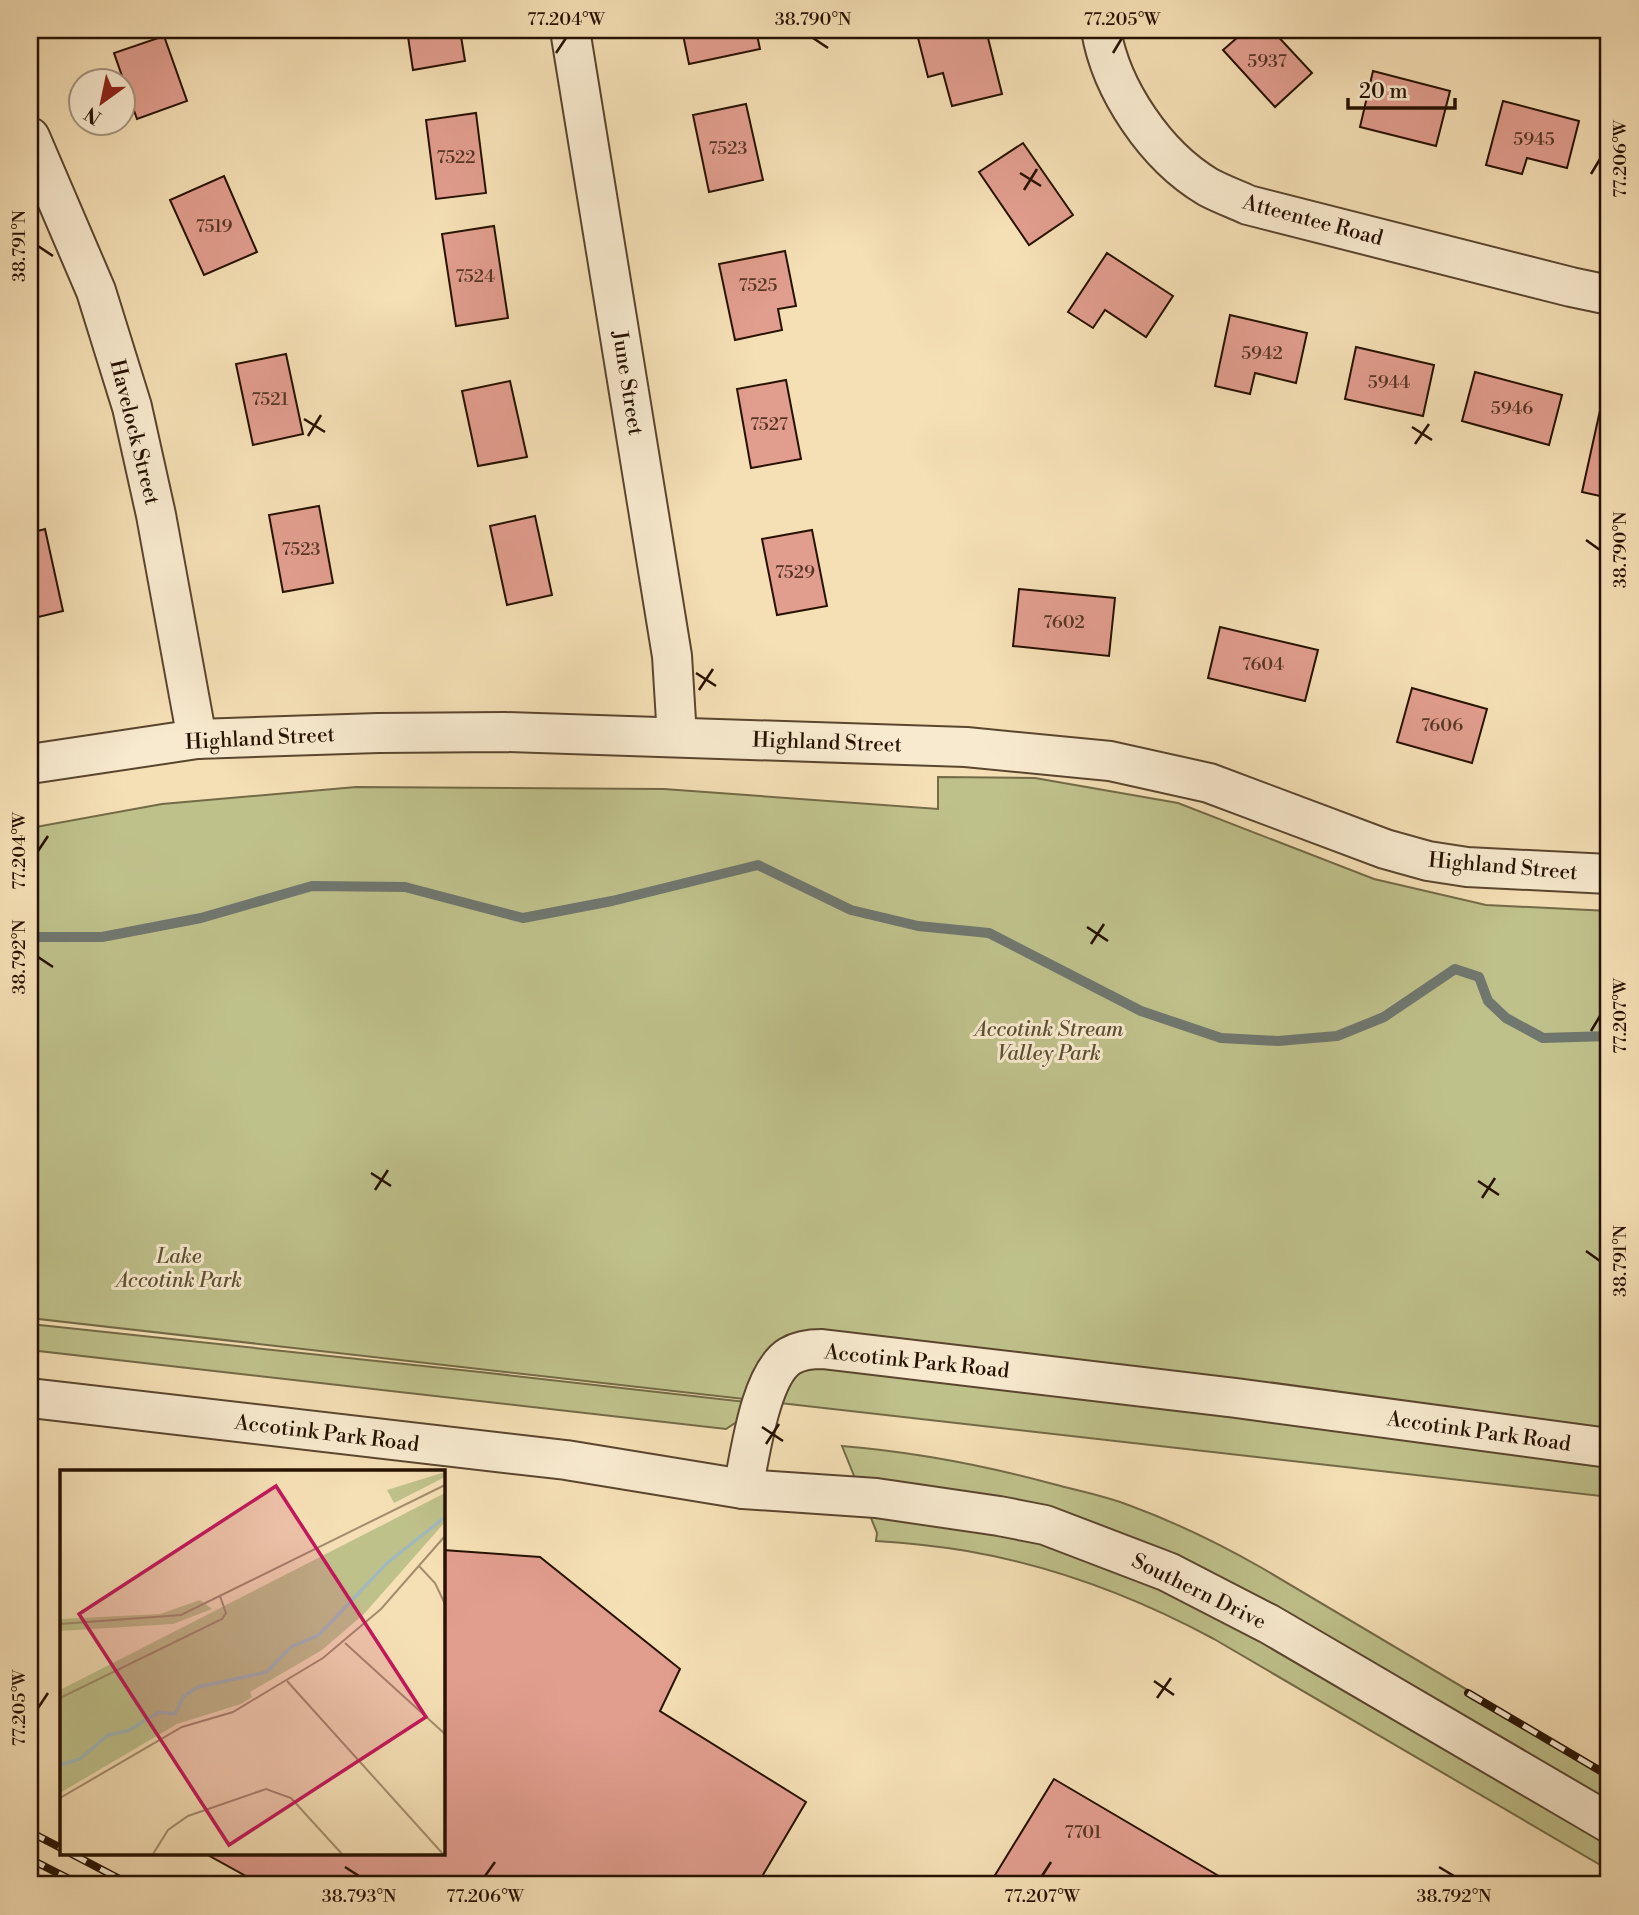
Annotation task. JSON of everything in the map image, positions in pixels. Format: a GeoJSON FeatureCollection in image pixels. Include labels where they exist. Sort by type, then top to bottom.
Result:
{"type":"FeatureCollection","features":[{"type":"Feature","properties":{"kind":"street","name":"June Street"},"geometry":{"type":"LineString","coordinates":[[570,30],[672,656],[677,737]]}},
{"type":"Feature","properties":{"kind":"street","name":"Atteentee Road"},"geometry":{"type":"LineString","coordinates":[[1101,30],[1114,72],[1141,122],[1178,164],[1208,187],[1248,205],[1609,295]]}},
{"type":"Feature","properties":{"kind":"street","name":"Havelock Street"},"geometry":{"type":"LineString","coordinates":[[30,137],[96,291],[132,407],[156,515],[197,739]]}},
{"type":"Feature","properties":{"kind":"street","name":"Highland Street"},"geometry":{"type":"LineString","coordinates":[[30,764],[197,739],[378,733],[505,732],[966,747],[1111,761],[1209,783],[1385,849],[1429,861],[1466,867],[1609,874]]}},
{"type":"Feature","properties":{"kind":"street","name":"Accotink Park Road"},"geometry":{"type":"LineString","coordinates":[[30,1398],[566,1460],[743,1489],[759,1414],[776,1369],[789,1356],[803,1350],[822,1349],[1237,1398],[1609,1448]]}},
{"type":"Feature","properties":{"kind":"street","name":"Southern Drive"},"geometry":{"type":"LineString","coordinates":[[743,1489],[876,1498],[999,1516],[1045,1525],[1168,1572],[1269,1624],[1609,1824]]}},
{"type":"Feature","properties":{"kind":"green space","name":"Accotink Stream Valley Park"},"geometry":{"type":"Polygon","coordinates":[[[938,777],[1035,778],[1178,803],[1374,879],[1486,905],[1609,911],[1609,1497],[30,1318],[30,828],[162,804],[356,787],[664,789],[938,809],[938,777]]]}},
{"type":"Feature","properties":{"kind":"green space"},"geometry":{"type":"Polygon","coordinates":[[[30,1324],[764,1404],[726,1429],[30,1350],[30,1324]]]}},
{"type":"Feature","properties":{"kind":"green space"},"geometry":{"type":"Polygon","coordinates":[[[842,1446],[949,1460],[1102,1496],[1165,1519],[1246,1559],[1609,1774],[1609,1870],[1214,1639],[1155,1610],[1063,1574],[999,1557],[956,1549],[876,1541],[877,1533],[842,1446]]]}},
{"type":"Feature","properties":{"kind":"building"},"geometry":{"type":"Polygon","coordinates":[[[407,30],[460,30],[465,61],[413,70],[407,30]]]}},
{"type":"Feature","properties":{"kind":"building"},"geometry":{"type":"Polygon","coordinates":[[[682,30],[756,30],[760,49],[689,64],[682,30]]]}},
{"type":"Feature","properties":{"kind":"building"},"geometry":{"type":"Polygon","coordinates":[[[916,30],[986,30],[1002,94],[952,106],[943,73],[928,77],[916,30]]]}},
{"type":"Feature","properties":{"kind":"building"},"geometry":{"type":"Polygon","coordinates":[[[1246,30],[1272,30],[1312,73],[1275,107],[1223,50],[1246,30]]]}},
{"type":"Feature","properties":{"kind":"building"},"geometry":{"type":"Polygon","coordinates":[[[164,36],[187,101],[137,119],[136,66],[119,66],[114,53],[164,36]]]}},
{"type":"Feature","properties":{"kind":"building"},"geometry":{"type":"Polygon","coordinates":[[[1373,71],[1450,91],[1436,146],[1360,127],[1373,71]]]}},
{"type":"Feature","properties":{"kind":"building"},"geometry":{"type":"Polygon","coordinates":[[[1503,101],[1579,121],[1567,168],[1527,158],[1522,174],[1486,165],[1503,101]]]}},
{"type":"Feature","properties":{"kind":"building"},"geometry":{"type":"Polygon","coordinates":[[[746,104],[763,180],[709,192],[693,115],[746,104]]]}},
{"type":"Feature","properties":{"kind":"building"},"geometry":{"type":"Polygon","coordinates":[[[476,113],[486,193],[436,199],[426,120],[476,113]]]}},
{"type":"Feature","properties":{"kind":"building"},"geometry":{"type":"Polygon","coordinates":[[[1023,143],[1073,215],[1029,245],[979,172],[1023,143]]]}},
{"type":"Feature","properties":{"kind":"building"},"geometry":{"type":"Polygon","coordinates":[[[224,176],[257,252],[204,275],[170,200],[224,176]]]}},
{"type":"Feature","properties":{"kind":"building"},"geometry":{"type":"Polygon","coordinates":[[[494,226],[508,318],[456,326],[442,234],[494,226]]]}},
{"type":"Feature","properties":{"kind":"building"},"geometry":{"type":"Polygon","coordinates":[[[785,251],[796,306],[778,309],[782,330],[735,340],[719,264],[785,251]]]}},
{"type":"Feature","properties":{"kind":"building"},"geometry":{"type":"Polygon","coordinates":[[[1107,253],[1173,296],[1146,337],[1105,310],[1093,328],[1068,312],[1107,253]]]}},
{"type":"Feature","properties":{"kind":"building"},"geometry":{"type":"Polygon","coordinates":[[[1230,315],[1307,333],[1296,383],[1255,373],[1250,394],[1215,386],[1230,315]]]}},
{"type":"Feature","properties":{"kind":"building"},"geometry":{"type":"Polygon","coordinates":[[[1356,347],[1434,365],[1423,416],[1345,399],[1356,347]]]}},
{"type":"Feature","properties":{"kind":"building"},"geometry":{"type":"Polygon","coordinates":[[[286,354],[303,434],[253,445],[236,364],[286,354]]]}},
{"type":"Feature","properties":{"kind":"building"},"geometry":{"type":"Polygon","coordinates":[[[1475,372],[1562,395],[1549,445],[1462,421],[1475,372]]]}},
{"type":"Feature","properties":{"kind":"building"},"geometry":{"type":"Polygon","coordinates":[[[786,380],[801,459],[751,468],[737,389],[786,380]]]}},
{"type":"Feature","properties":{"kind":"building"},"geometry":{"type":"Polygon","coordinates":[[[510,381],[527,457],[478,466],[462,391],[510,381]]]}},
{"type":"Feature","properties":{"kind":"building"},"geometry":{"type":"Polygon","coordinates":[[[1601,406],[1609,408],[1609,498],[1582,492],[1601,406]]]}},
{"type":"Feature","properties":{"kind":"building"},"geometry":{"type":"Polygon","coordinates":[[[319,506],[333,583],[283,592],[269,515],[319,506]]]}},
{"type":"Feature","properties":{"kind":"building"},"geometry":{"type":"Polygon","coordinates":[[[535,516],[552,595],[507,605],[490,526],[535,516]]]}},
{"type":"Feature","properties":{"kind":"building"},"geometry":{"type":"Polygon","coordinates":[[[45,529],[63,611],[30,619],[30,533],[45,529]]]}},
{"type":"Feature","properties":{"kind":"building"},"geometry":{"type":"Polygon","coordinates":[[[812,530],[827,606],[777,615],[762,539],[812,530]]]}},
{"type":"Feature","properties":{"kind":"building"},"geometry":{"type":"Polygon","coordinates":[[[1019,589],[1115,598],[1109,656],[1013,646],[1019,589]]]}},
{"type":"Feature","properties":{"kind":"building"},"geometry":{"type":"Polygon","coordinates":[[[1220,627],[1318,650],[1305,701],[1208,678],[1220,627]]]}},
{"type":"Feature","properties":{"kind":"building"},"geometry":{"type":"Polygon","coordinates":[[[1412,688],[1487,709],[1472,763],[1397,742],[1412,688]]]}},
{"type":"Feature","properties":{"kind":"building"},"geometry":{"type":"Polygon","coordinates":[[[444,1550],[540,1557],[680,1669],[660,1711],[806,1802],[757,1885],[262,1885],[210,1856],[444,1856],[444,1550]]]}},
{"type":"Feature","properties":{"kind":"building"},"geometry":{"type":"Polygon","coordinates":[[[1054,1779],[1234,1885],[989,1885],[1054,1779]]]}},
{"type":"Feature","properties":{"kind":"waterway"},"geometry":{"type":"LineString","coordinates":[[30,937],[102,937],[201,918],[312,886],[405,887],[523,918],[612,901],[758,865],[851,910],[918,926],[989,933],[1141,1011],[1221,1038],[1278,1041],[1337,1036],[1384,1017],[1455,969],[1479,977],[1488,1001],[1506,1018],[1543,1038],[1609,1036]]}},
{"type":"Feature","properties":{"kind":"railway"},"geometry":{"type":"LineString","coordinates":[[1468,1693],[1609,1776]]}},
{"type":"Feature","properties":{"kind":"railway"},"geometry":{"type":"LineString","coordinates":[[30,1832],[60,1847]]}},
{"type":"Feature","properties":{"kind":"railway"},"geometry":{"type":"LineString","coordinates":[[76,1856],[131,1885]]}},
{"type":"Feature","properties":{"kind":"railway"},"geometry":{"type":"LineString","coordinates":[[30,1859],[81,1885]]}},
{"type":"Feature","properties":{"kind":"park label","name":"Lake Accotink Park"},"geometry":{"type":"Point","coordinates":[179,1268]}}]}
